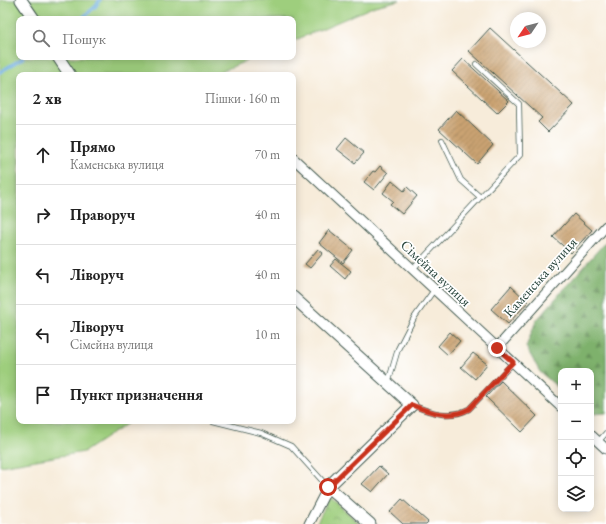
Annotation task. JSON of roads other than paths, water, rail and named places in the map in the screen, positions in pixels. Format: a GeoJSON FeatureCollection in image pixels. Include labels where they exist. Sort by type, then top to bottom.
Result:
{"type":"FeatureCollection","features":[{"type":"Feature","properties":{"kind":"street"},"geometry":{"type":"LineString","coordinates":[[21,0],[32,16]]}},
{"type":"Feature","properties":{"kind":"street"},"geometry":{"type":"LineString","coordinates":[[60,60],[68,72]]}},
{"type":"Feature","properties":{"kind":"street","name":"Сімейна вулиця"},"geometry":{"type":"LineString","coordinates":[[296,161],[558,404]]}},
{"type":"Feature","properties":{"kind":"street","name":"Каменська вулиця"},"geometry":{"type":"LineString","coordinates":[[497,348],[606,226]]}},
{"type":"Feature","properties":{"kind":"street"},"geometry":{"type":"LineString","coordinates":[[296,300],[412,405],[328,487],[309,524]]}},
{"type":"Feature","properties":{"kind":"street"},"geometry":{"type":"LineString","coordinates":[[594,438],[606,449]]}},
{"type":"Feature","properties":{"kind":"street"},"geometry":{"type":"LineString","coordinates":[[328,487],[370,524]]}},
{"type":"Feature","properties":{"kind":"lane"},"geometry":{"type":"LineString","coordinates":[[412,269],[520,155],[519,104],[476,64]]}},
{"type":"Feature","properties":{"kind":"lane"},"geometry":{"type":"LineString","coordinates":[[442,140],[461,180],[480,197]]}},
{"type":"Feature","properties":{"kind":"lane"},"geometry":{"type":"LineString","coordinates":[[388,383],[398,349],[414,318],[434,290]]}},
{"type":"Feature","properties":{"kind":"lane"},"geometry":{"type":"LineString","coordinates":[[412,405],[430,412],[453,415],[461,413],[469,409],[513,362]]}},
{"type":"Feature","properties":{"kind":"lane"},"geometry":{"type":"LineString","coordinates":[[225,424],[261,433],[291,446],[328,487]]}},
{"type":"Feature","properties":{"kind":"lane"},"geometry":{"type":"LineString","coordinates":[[598,442],[606,433]]}},
{"type":"Feature","properties":{"kind":"waterway"},"geometry":{"type":"LineString","coordinates":[[84,16],[95,7],[100,0]]}},
{"type":"Feature","properties":{"kind":"waterway"},"geometry":{"type":"LineString","coordinates":[[0,72],[20,60]]}}]}
